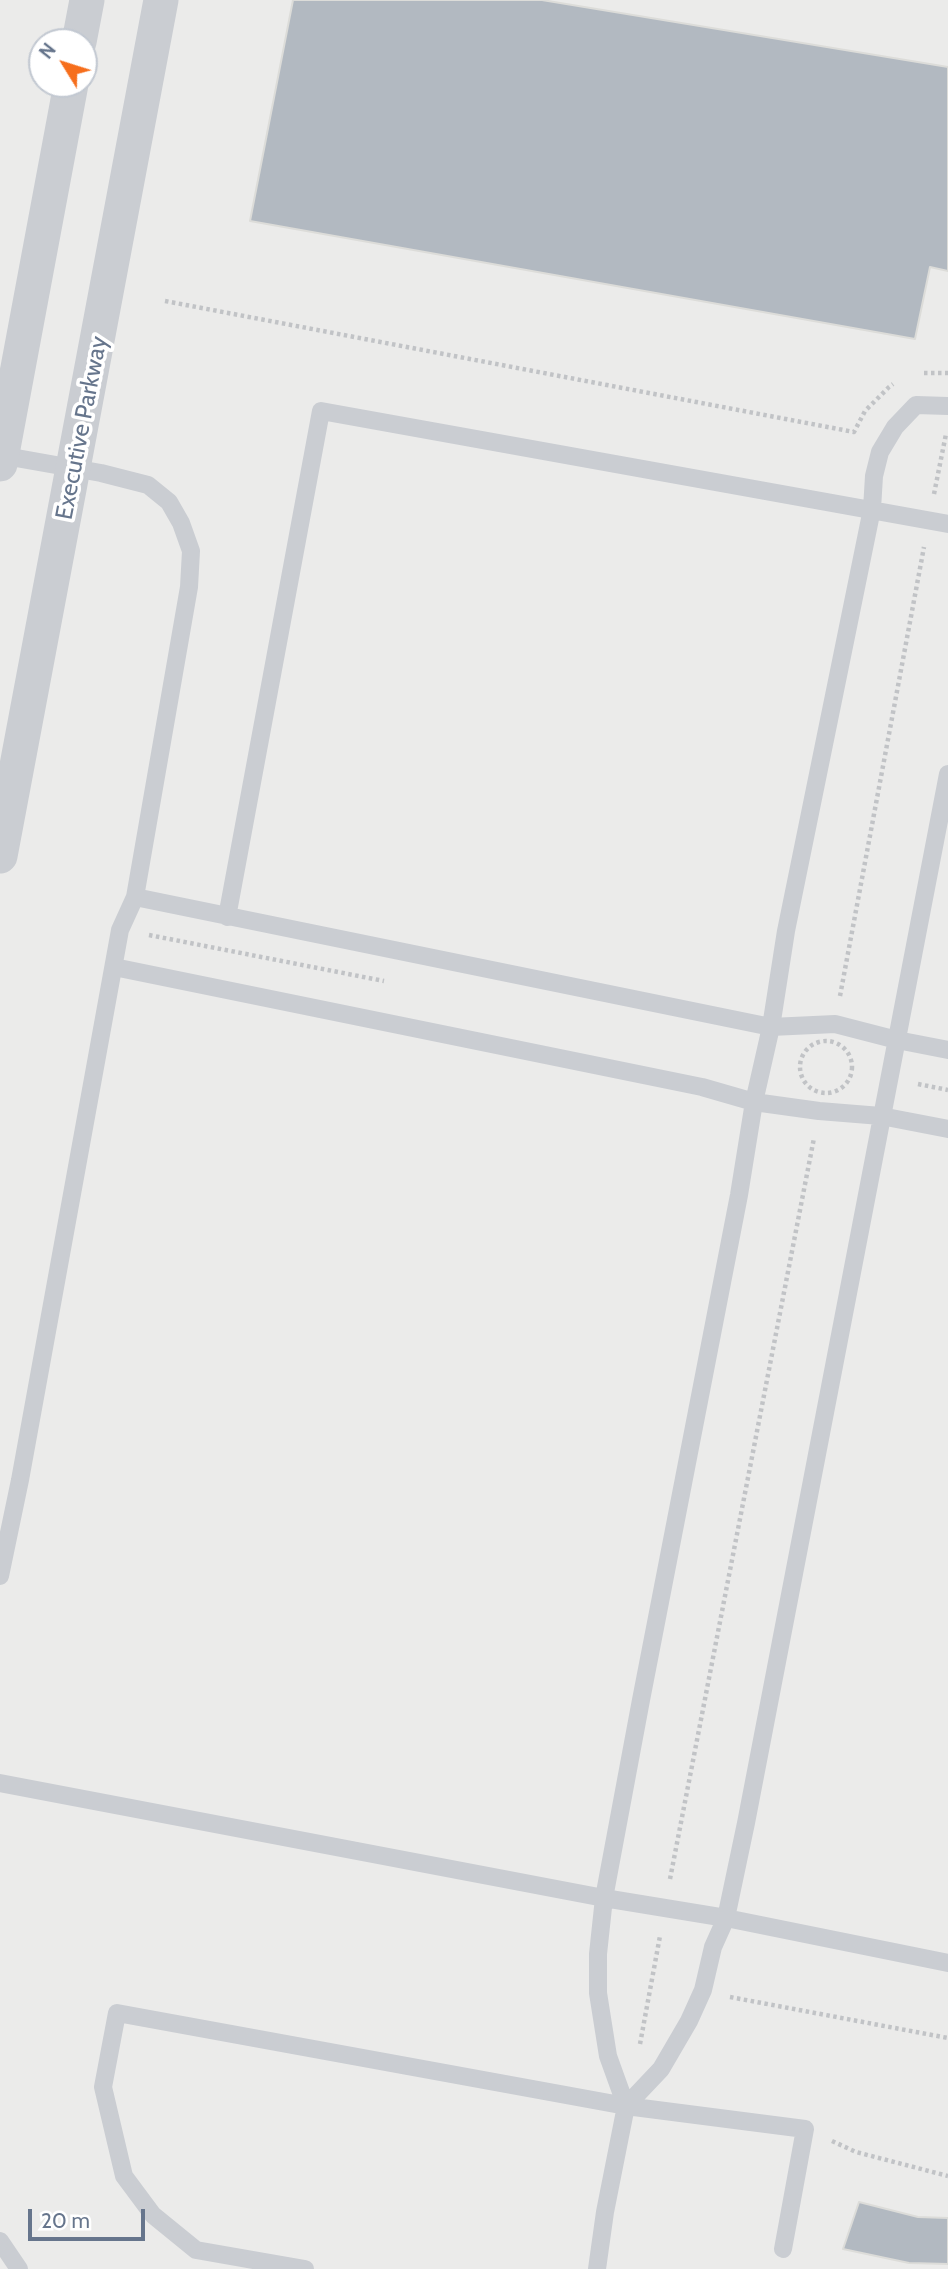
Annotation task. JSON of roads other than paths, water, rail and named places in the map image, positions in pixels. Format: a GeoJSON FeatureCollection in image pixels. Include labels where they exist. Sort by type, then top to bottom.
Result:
{"type":"FeatureCollection","features":[{"type":"Feature","properties":{"kind":"street"},"geometry":{"type":"LineString","coordinates":[[82,28],[87,0]]}},
{"type":"Feature","properties":{"kind":"street","name":"Executive Parkway"},"geometry":{"type":"LineString","coordinates":[[0,856],[161,0]]}},
{"type":"Feature","properties":{"kind":"street"},"geometry":{"type":"LineString","coordinates":[[1,458],[68,98]]}},
{"type":"Feature","properties":{"kind":"lane"},"geometry":{"type":"LineString","coordinates":[[597,2269],[605,2212],[626,2106],[608,2056],[598,1993],[598,1954],[604,1898],[803,847],[872,509],[874,476],[880,452],[895,427],[916,405],[948,406]]}},
{"type":"Feature","properties":{"kind":"lane"},"geometry":{"type":"LineString","coordinates":[[227,917],[321,411],[948,524]]}},
{"type":"Feature","properties":{"kind":"lane"},"geometry":{"type":"LineString","coordinates":[[0,1576],[20,1480],[120,930],[135,897],[189,587],[191,551],[181,523],[169,502],[148,485],[101,473],[1,458]]}},
{"type":"Feature","properties":{"kind":"lane"},"geometry":{"type":"LineString","coordinates":[[626,2106],[661,2069],[689,2021],[703,1990],[713,1947],[726,1918],[948,774]]}},
{"type":"Feature","properties":{"kind":"lane"},"geometry":{"type":"LineString","coordinates":[[135,897],[771,1027],[897,1040],[948,1050]]}},
{"type":"Feature","properties":{"kind":"lane"},"geometry":{"type":"LineString","coordinates":[[114,967],[702,1087],[754,1102],[881,1116],[948,1129]]}},
{"type":"Feature","properties":{"kind":"lane"},"geometry":{"type":"LineString","coordinates":[[0,1783],[604,1898],[726,1918],[948,1963]]}},
{"type":"Feature","properties":{"kind":"lane"},"geometry":{"type":"LineString","coordinates":[[305,2269],[196,2250],[153,2215],[124,2176],[103,2087],[117,2013],[626,2106],[805,2129],[783,2249]]}},
{"type":"Feature","properties":{"kind":"lane"},"geometry":{"type":"LineString","coordinates":[[0,2241],[19,2269]]}}]}
